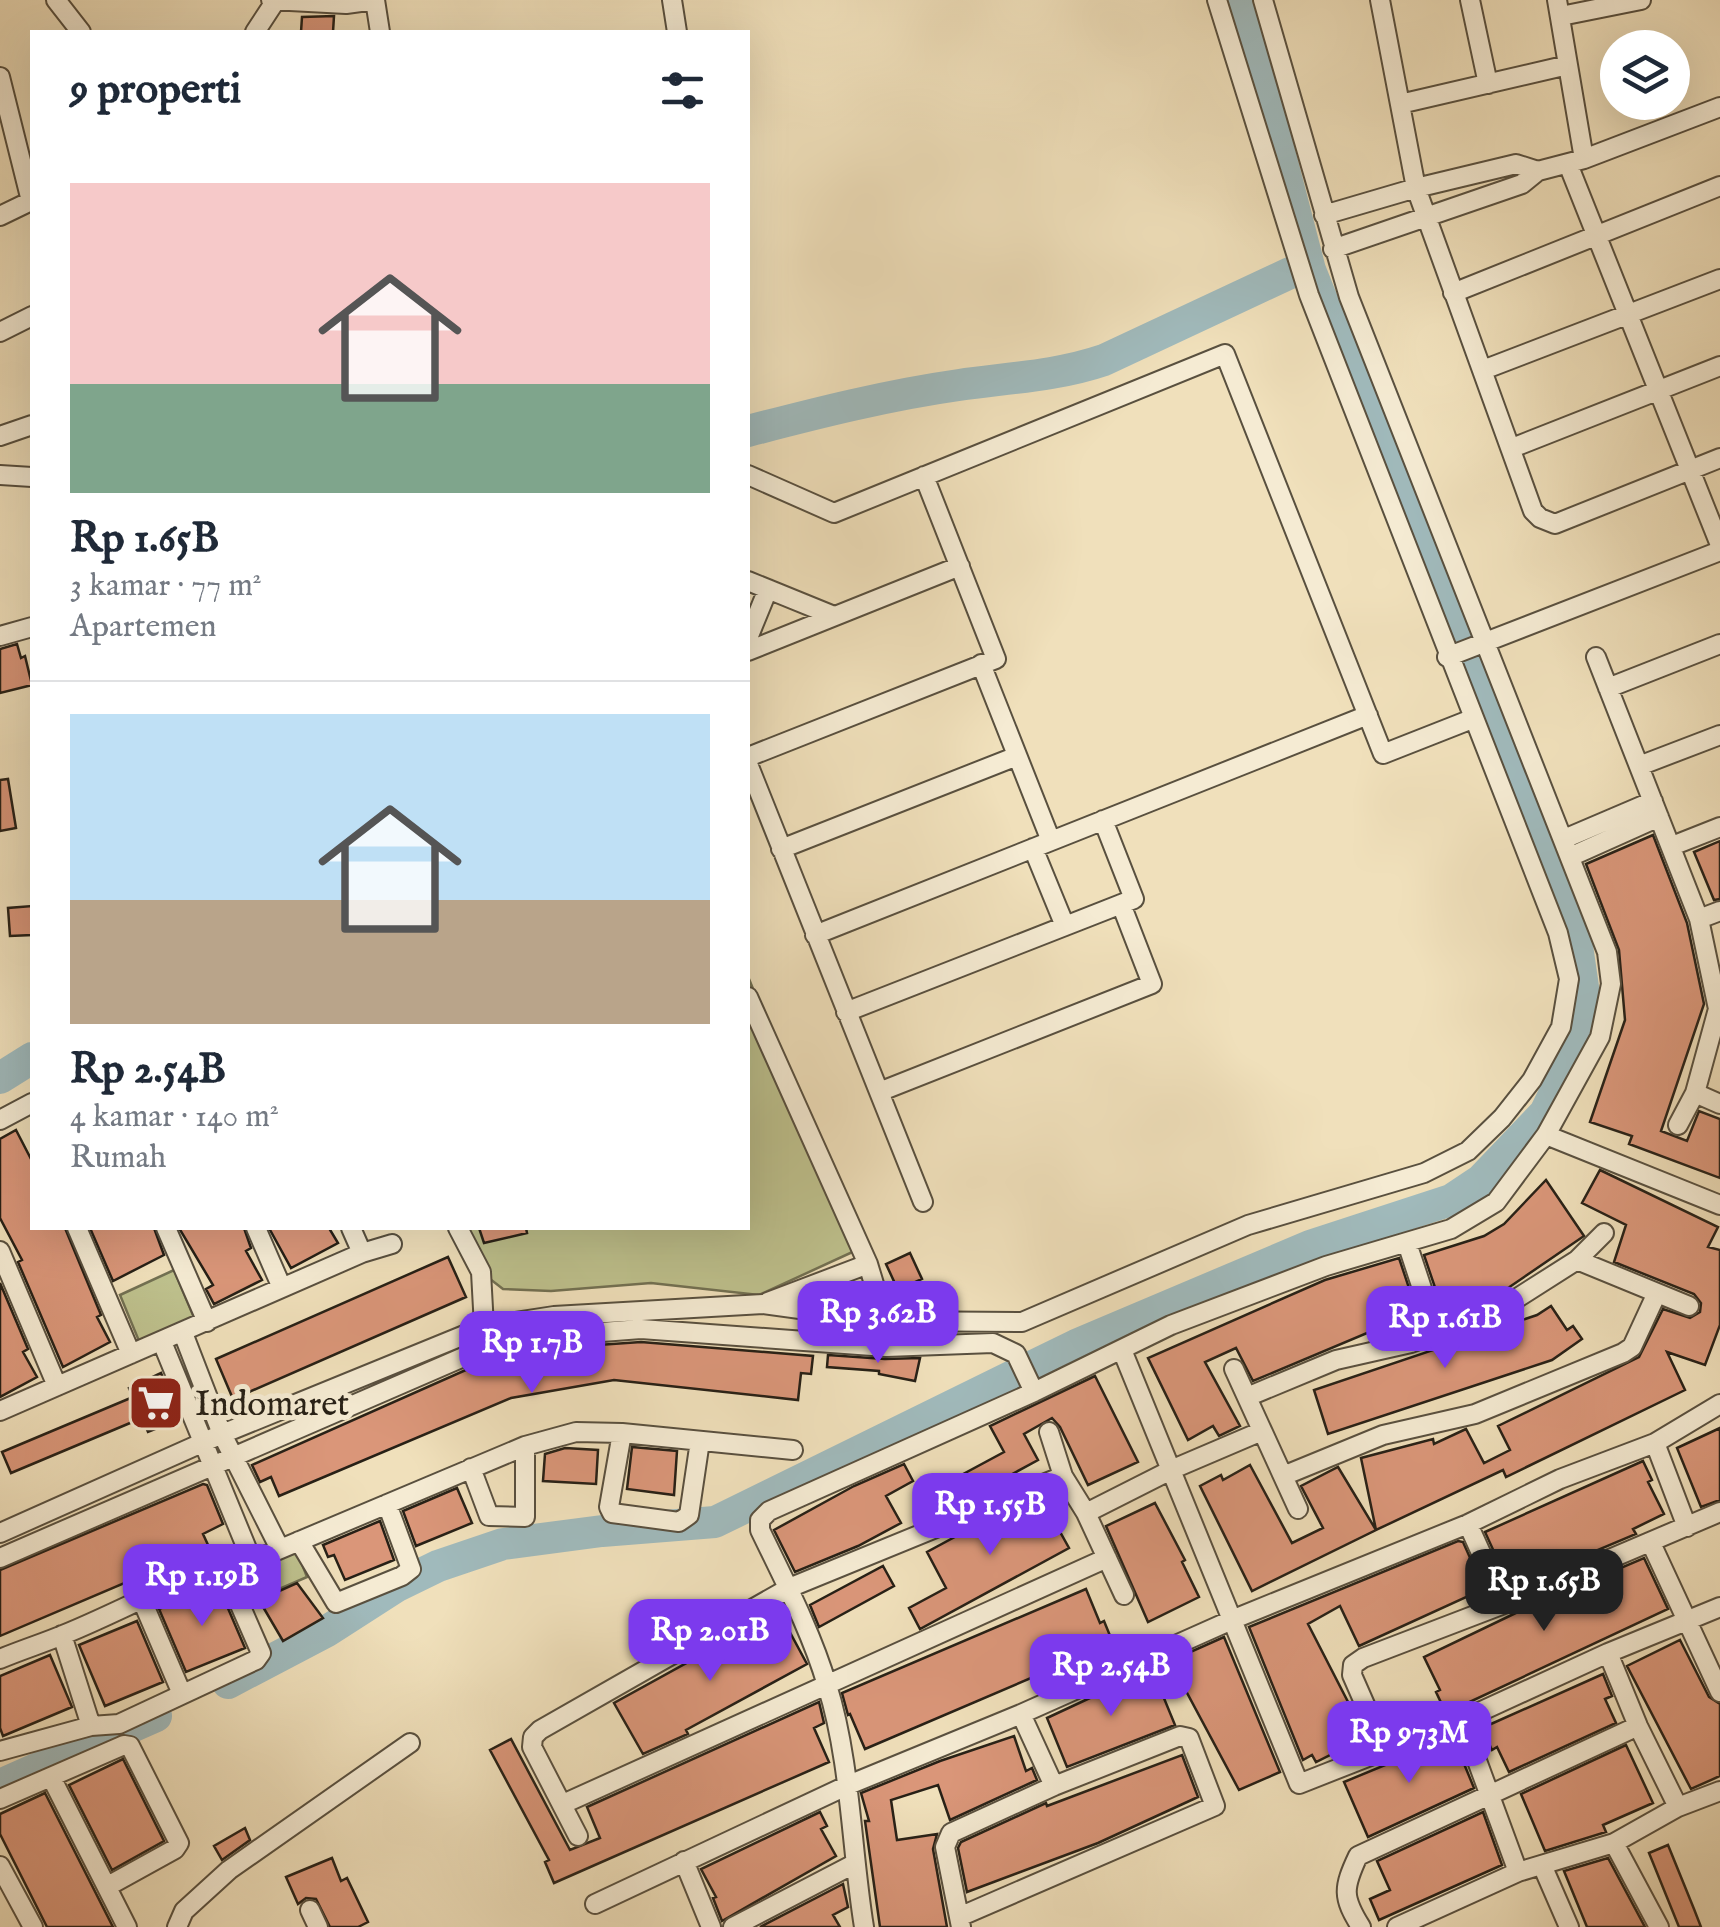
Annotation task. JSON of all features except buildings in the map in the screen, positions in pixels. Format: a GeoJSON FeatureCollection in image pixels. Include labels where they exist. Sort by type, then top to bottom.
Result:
{"type":"FeatureCollection","features":[{"type":"Feature","properties":{"kind":"street"},"geometry":{"type":"LineString","coordinates":[[56,0],[78,30]]}},
{"type":"Feature","properties":{"kind":"street"},"geometry":{"type":"LineString","coordinates":[[255,30],[274,1],[346,4],[375,0],[380,30]]}},
{"type":"Feature","properties":{"kind":"street"},"geometry":{"type":"LineString","coordinates":[[672,0],[677,30]]}},
{"type":"Feature","properties":{"kind":"street"},"geometry":{"type":"LineString","coordinates":[[0,1558],[482,1349],[524,1338],[641,1329],[886,1346],[994,1333],[1248,1224],[1424,1173],[1468,1151],[1502,1118],[1532,1080],[1561,1027],[1569,980],[1558,932],[1308,295],[1216,0]]}},
{"type":"Feature","properties":{"kind":"street"},"geometry":{"type":"LineString","coordinates":[[864,1927],[846,1786],[827,1684],[789,1588],[760,1530],[760,1520],[769,1511],[1190,1318],[1326,1266],[1451,1229],[1496,1202],[1546,1134],[1600,1037],[1612,984],[1607,952],[1568,847],[1480,643],[1333,249],[1263,0]]}},
{"type":"Feature","properties":{"kind":"street"},"geometry":{"type":"LineString","coordinates":[[1380,0],[1416,188],[1533,510],[1540,518],[1556,524],[1720,458]]}},
{"type":"Feature","properties":{"kind":"street"},"geometry":{"type":"LineString","coordinates":[[1470,0],[1488,84]]}},
{"type":"Feature","properties":{"kind":"street"},"geometry":{"type":"LineString","coordinates":[[1451,655],[1720,548],[1596,236],[1576,161],[1559,8],[1641,0]]}},
{"type":"Feature","properties":{"kind":"street"},"geometry":{"type":"LineString","coordinates":[[1400,104],[1568,65]]}},
{"type":"Feature","properties":{"kind":"street"},"geometry":{"type":"LineString","coordinates":[[0,77],[30,192]]}},
{"type":"Feature","properties":{"kind":"street"},"geometry":{"type":"LineString","coordinates":[[1333,249],[1522,184],[1538,171],[1576,161],[1720,106]]}},
{"type":"Feature","properties":{"kind":"street"},"geometry":{"type":"LineString","coordinates":[[1324,215],[1516,164],[1538,171]]}},
{"type":"Feature","properties":{"kind":"street"},"geometry":{"type":"LineString","coordinates":[[1453,293],[1720,186]]}},
{"type":"Feature","properties":{"kind":"street"},"geometry":{"type":"LineString","coordinates":[[0,216],[30,201]]}},
{"type":"Feature","properties":{"kind":"street"},"geometry":{"type":"LineString","coordinates":[[0,232],[30,202]]}},
{"type":"Feature","properties":{"kind":"street"},"geometry":{"type":"LineString","coordinates":[[1482,370],[1720,279]]}},
{"type":"Feature","properties":{"kind":"street"},"geometry":{"type":"LineString","coordinates":[[0,332],[30,317]]}},
{"type":"Feature","properties":{"kind":"street"},"geometry":{"type":"LineString","coordinates":[[750,476],[834,512],[1224,354],[1383,754],[1472,719]]}},
{"type":"Feature","properties":{"kind":"street"},"geometry":{"type":"LineString","coordinates":[[1512,448],[1720,366]]}},
{"type":"Feature","properties":{"kind":"street"},"geometry":{"type":"LineString","coordinates":[[0,436],[30,426]]}},
{"type":"Feature","properties":{"kind":"street"},"geometry":{"type":"LineString","coordinates":[[0,475],[30,477]]}},
{"type":"Feature","properties":{"kind":"street"},"geometry":{"type":"LineString","coordinates":[[750,759],[996,658],[924,476]]}},
{"type":"Feature","properties":{"kind":"street"},"geometry":{"type":"LineString","coordinates":[[750,650],[960,566]]}},
{"type":"Feature","properties":{"kind":"street"},"geometry":{"type":"LineString","coordinates":[[750,582],[834,616]]}},
{"type":"Feature","properties":{"kind":"street"},"geometry":{"type":"LineString","coordinates":[[750,633],[768,589]]}},
{"type":"Feature","properties":{"kind":"street"},"geometry":{"type":"LineString","coordinates":[[0,636],[30,628]]}},
{"type":"Feature","properties":{"kind":"street"},"geometry":{"type":"LineString","coordinates":[[1608,688],[1720,644]]}},
{"type":"Feature","properties":{"kind":"street"},"geometry":{"type":"LineString","coordinates":[[1596,656],[1699,919],[1719,1014],[1695,1093],[1678,1125]]}},
{"type":"Feature","properties":{"kind":"street"},"geometry":{"type":"LineString","coordinates":[[981,664],[1017,756],[1065,926]]}},
{"type":"Feature","properties":{"kind":"street"},"geometry":{"type":"LineString","coordinates":[[816,935],[1368,714]]}},
{"type":"Feature","properties":{"kind":"street"},"geometry":{"type":"LineString","coordinates":[[1639,766],[1720,735]]}},
{"type":"Feature","properties":{"kind":"street"},"geometry":{"type":"LineString","coordinates":[[782,849],[1017,756]]}},
{"type":"Feature","properties":{"kind":"street"},"geometry":{"type":"LineString","coordinates":[[750,765],[923,1202]]}},
{"type":"Feature","properties":{"kind":"street"},"geometry":{"type":"LineString","coordinates":[[1568,847],[1656,809]]}},
{"type":"Feature","properties":{"kind":"street"},"geometry":{"type":"LineString","coordinates":[[846,1012],[1134,899],[1103,820]]}},
{"type":"Feature","properties":{"kind":"street"},"geometry":{"type":"LineString","coordinates":[[1672,846],[1720,827]]}},
{"type":"Feature","properties":{"kind":"street"},"geometry":{"type":"LineString","coordinates":[[878,1092],[1152,984],[1121,904]]}},
{"type":"Feature","properties":{"kind":"street"},"geometry":{"type":"LineString","coordinates":[[1699,919],[1720,912]]}},
{"type":"Feature","properties":{"kind":"street"},"geometry":{"type":"LineString","coordinates":[[750,1004],[868,1264],[887,1321],[886,1346]]}},
{"type":"Feature","properties":{"kind":"street"},"geometry":{"type":"LineString","coordinates":[[1695,1093],[1720,1104]]}},
{"type":"Feature","properties":{"kind":"street"},"geometry":{"type":"LineString","coordinates":[[0,1120],[29,1105]]}},
{"type":"Feature","properties":{"kind":"street"},"geometry":{"type":"LineString","coordinates":[[1546,1134],[1720,1205]]}},
{"type":"Feature","properties":{"kind":"street"},"geometry":{"type":"LineString","coordinates":[[78,1230],[131,1354]]}},
{"type":"Feature","properties":{"kind":"street"},"geometry":{"type":"LineString","coordinates":[[167,1230],[207,1322]]}},
{"type":"Feature","properties":{"kind":"street"},"geometry":{"type":"LineString","coordinates":[[257,1230],[282,1288]]}},
{"type":"Feature","properties":{"kind":"street"},"geometry":{"type":"LineString","coordinates":[[352,1230],[362,1253]]}},
{"type":"Feature","properties":{"kind":"street"},"geometry":{"type":"LineString","coordinates":[[459,1230],[481,1272],[484,1327]]}},
{"type":"Feature","properties":{"kind":"street"},"geometry":{"type":"LineString","coordinates":[[1247,1397],[1336,1360],[1436,1334],[1497,1311],[1577,1260],[1604,1233]]}},
{"type":"Feature","properties":{"kind":"street"},"geometry":{"type":"LineString","coordinates":[[1406,1242],[1436,1334]]}},
{"type":"Feature","properties":{"kind":"street"},"geometry":{"type":"LineString","coordinates":[[0,1411],[362,1253],[392,1244]]}},
{"type":"Feature","properties":{"kind":"street"},"geometry":{"type":"LineString","coordinates":[[0,1251],[57,1386]]}},
{"type":"Feature","properties":{"kind":"street"},"geometry":{"type":"LineString","coordinates":[[1577,1260],[1689,1306]]}},
{"type":"Feature","properties":{"kind":"street"},"geometry":{"type":"LineString","coordinates":[[763,1304],[868,1264]]}},
{"type":"Feature","properties":{"kind":"street"},"geometry":{"type":"LineString","coordinates":[[1282,1476],[1384,1435],[1475,1414],[1622,1353],[1632,1347],[1656,1294]]}},
{"type":"Feature","properties":{"kind":"street"},"geometry":{"type":"LineString","coordinates":[[26,1547],[9,1529],[213,1438],[484,1327],[554,1316],[763,1304],[994,1333],[1016,1354],[1032,1388]]}},
{"type":"Feature","properties":{"kind":"street"},"geometry":{"type":"LineString","coordinates":[[183,1333],[213,1438],[214,1463],[252,1560]]}},
{"type":"Feature","properties":{"kind":"street"},"geometry":{"type":"LineString","coordinates":[[162,1342],[213,1438],[234,1456],[280,1549]]}},
{"type":"Feature","properties":{"kind":"street"},"geometry":{"type":"LineString","coordinates":[[1122,1350],[1299,1784],[1462,1720],[1608,1652],[1720,1607]]}},
{"type":"Feature","properties":{"kind":"street"},"geometry":{"type":"LineString","coordinates":[[1234,1369],[1298,1510]]}},
{"type":"Feature","properties":{"kind":"street"},"geometry":{"type":"LineString","coordinates":[[595,1904],[846,1786],[1021,1714],[1234,1618],[1468,1524],[1560,1478],[1655,1443],[1720,1404]]}},
{"type":"Feature","properties":{"kind":"street"},"geometry":{"type":"LineString","coordinates":[[1086,1513],[1173,1469],[1262,1431]]}},
{"type":"Feature","properties":{"kind":"street"},"geometry":{"type":"LineString","coordinates":[[0,1659],[141,1598],[280,1549],[525,1446],[576,1432],[794,1450]]}},
{"type":"Feature","properties":{"kind":"street"},"geometry":{"type":"LineString","coordinates":[[1049,1432],[1063,1476],[1086,1513],[1124,1595]]}},
{"type":"Feature","properties":{"kind":"street"},"geometry":{"type":"LineString","coordinates":[[622,1433],[609,1507],[612,1513],[679,1522],[689,1515],[700,1441]]}},
{"type":"Feature","properties":{"kind":"street"},"geometry":{"type":"LineString","coordinates":[[1655,1443],[1687,1527]]}},
{"type":"Feature","properties":{"kind":"street"},"geometry":{"type":"LineString","coordinates":[[471,1468],[490,1516],[525,1517],[525,1446]]}},
{"type":"Feature","properties":{"kind":"street"},"geometry":{"type":"LineString","coordinates":[[578,1836],[532,1746],[540,1730],[789,1588],[1063,1476]]}},
{"type":"Feature","properties":{"kind":"street"},"geometry":{"type":"LineString","coordinates":[[300,1541],[336,1603],[387,1583],[411,1569],[388,1504]]}},
{"type":"Feature","properties":{"kind":"street"},"geometry":{"type":"LineString","coordinates":[[1384,1748],[1352,1675],[1353,1665],[1720,1512]]}},
{"type":"Feature","properties":{"kind":"street"},"geometry":{"type":"LineString","coordinates":[[1468,1524],[1504,1604]]}},
{"type":"Feature","properties":{"kind":"street"},"geometry":{"type":"LineString","coordinates":[[1651,1543],[1720,1692]]}},
{"type":"Feature","properties":{"kind":"street"},"geometry":{"type":"LineString","coordinates":[[562,1804],[1106,1558]]}},
{"type":"Feature","properties":{"kind":"street"},"geometry":{"type":"LineString","coordinates":[[0,1751],[91,1726],[119,1724],[256,1660],[261,1653],[223,1566]]}},
{"type":"Feature","properties":{"kind":"street"},"geometry":{"type":"LineString","coordinates":[[141,1598],[182,1694]]}},
{"type":"Feature","properties":{"kind":"street"},"geometry":{"type":"LineString","coordinates":[[62,1635],[91,1726]]}},
{"type":"Feature","properties":{"kind":"street"},"geometry":{"type":"LineString","coordinates":[[1608,1652],[1678,1808]]}},
{"type":"Feature","properties":{"kind":"street"},"geometry":{"type":"LineString","coordinates":[[1021,1714],[1054,1786]]}},
{"type":"Feature","properties":{"kind":"street"},"geometry":{"type":"LineString","coordinates":[[1462,1720],[1518,1872]]}},
{"type":"Feature","properties":{"kind":"street"},"geometry":{"type":"LineString","coordinates":[[1362,1927],[1348,1907],[1345,1893],[1358,1856],[1638,1726]]}},
{"type":"Feature","properties":{"kind":"street"},"geometry":{"type":"LineString","coordinates":[[1180,1736],[1190,1741],[1215,1806],[961,1922],[946,1847],[955,1831],[1180,1736]]}},
{"type":"Feature","properties":{"kind":"street"},"geometry":{"type":"LineString","coordinates":[[177,1927],[184,1910],[229,1870],[410,1743]]}},
{"type":"Feature","properties":{"kind":"street"},"geometry":{"type":"LineString","coordinates":[[0,1799],[124,1745],[130,1746],[180,1843],[108,1886]]}},
{"type":"Feature","properties":{"kind":"street"},"geometry":{"type":"LineString","coordinates":[[51,1777],[127,1927]]}},
{"type":"Feature","properties":{"kind":"street"},"geometry":{"type":"LineString","coordinates":[[1397,1927],[1518,1872],[1614,1843],[1678,1808],[1720,1791]]}},
{"type":"Feature","properties":{"kind":"street"},"geometry":{"type":"LineString","coordinates":[[1614,1843],[1659,1927]]}},
{"type":"Feature","properties":{"kind":"street"},"geometry":{"type":"LineString","coordinates":[[684,1862],[712,1927]]}},
{"type":"Feature","properties":{"kind":"street"},"geometry":{"type":"LineString","coordinates":[[733,1927],[854,1864]]}},
{"type":"Feature","properties":{"kind":"street"},"geometry":{"type":"LineString","coordinates":[[1542,1865],[1569,1927]]}},
{"type":"Feature","properties":{"kind":"street"},"geometry":{"type":"LineString","coordinates":[[0,1866],[32,1927]]}},
{"type":"Feature","properties":{"kind":"green space"},"geometry":{"type":"Polygon","coordinates":[[[750,981],[859,1249],[759,1295],[651,1283],[551,1291],[503,1289],[481,1272],[461,1230],[750,1230],[750,981]]]}},
{"type":"Feature","properties":{"kind":"green space"},"geometry":{"type":"Polygon","coordinates":[[[174,1270],[195,1320],[139,1341],[120,1295],[174,1270]]]}},
{"type":"Feature","properties":{"kind":"green space"},"geometry":{"type":"Polygon","coordinates":[[[295,1546],[307,1577],[247,1603],[235,1571],[295,1546]]]}},
{"type":"Feature","properties":{"kind":"waterway"},"geometry":{"type":"LineString","coordinates":[[228,1683],[327,1631],[397,1586],[438,1566],[503,1544],[715,1522],[1076,1345],[1310,1246],[1451,1200],[1481,1180],[1545,1113],[1583,1035],[1583,987],[1575,932],[1310,270],[1240,0]]}},
{"type":"Feature","properties":{"kind":"waterway"},"geometry":{"type":"LineString","coordinates":[[750,430],[906,394],[1050,373],[1104,360],[1290,273],[1310,270]]}},
{"type":"Feature","properties":{"kind":"waterway"},"geometry":{"type":"LineString","coordinates":[[0,1078],[30,1059]]}},
{"type":"Feature","properties":{"kind":"waterway"},"geometry":{"type":"LineString","coordinates":[[0,1785],[156,1716]]}},
{"type":"Feature","properties":{"kind":"place","name":"Indomaret"},"geometry":{"type":"Point","coordinates":[156,1403]}}]}
